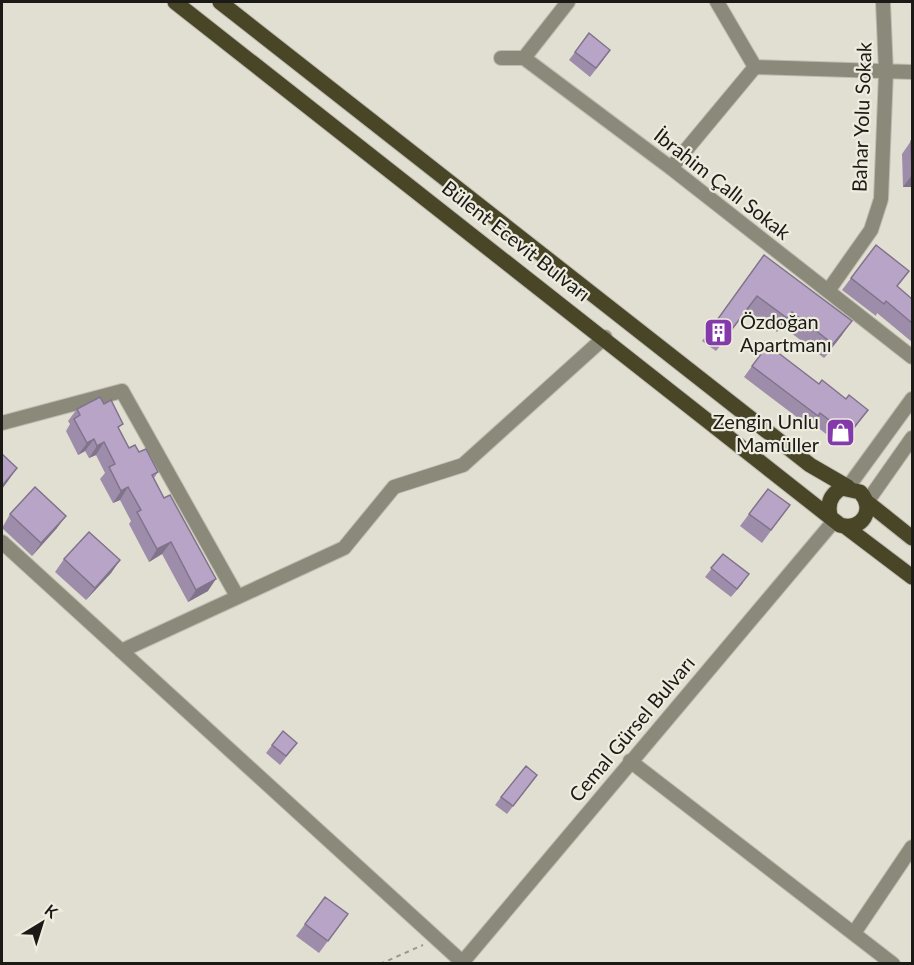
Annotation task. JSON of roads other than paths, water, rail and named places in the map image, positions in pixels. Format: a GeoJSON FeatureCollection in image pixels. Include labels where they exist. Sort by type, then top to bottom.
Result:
{"type":"FeatureCollection","features":[{"type":"Feature","properties":{"kind":"main road","name":"Bülent Ecevit Bulvarı"},"geometry":{"type":"LineString","coordinates":[[175,2],[837,521],[912,577]]}},
{"type":"Feature","properties":{"kind":"main road"},"geometry":{"type":"LineString","coordinates":[[220,2],[810,465],[860,492],[867,502],[912,538]]}},
{"type":"Feature","properties":{"kind":"main road"},"geometry":{"type":"LineString","coordinates":[[849,487],[836,492],[829,502],[837,521],[852,527],[863,520],[868,508],[867,502]]}},
{"type":"Feature","properties":{"kind":"street"},"geometry":{"type":"LineString","coordinates":[[501,58],[524,58],[568,2]]}},
{"type":"Feature","properties":{"kind":"street"},"geometry":{"type":"LineString","coordinates":[[717,2],[755,67]]}},
{"type":"Feature","properties":{"kind":"street","name":"Bahar Yolu Sokak"},"geometry":{"type":"LineString","coordinates":[[828,291],[871,230],[881,199],[886,72],[883,2]]}},
{"type":"Feature","properties":{"kind":"street","name":"İbrahim Çallı Sokak"},"geometry":{"type":"LineString","coordinates":[[524,58],[671,168],[912,357]]}},
{"type":"Feature","properties":{"kind":"street"},"geometry":{"type":"LineString","coordinates":[[755,67],[912,72]]}},
{"type":"Feature","properties":{"kind":"street"},"geometry":{"type":"LineString","coordinates":[[671,168],[755,67]]}},
{"type":"Feature","properties":{"kind":"street"},"geometry":{"type":"LineString","coordinates":[[120,651],[344,548],[394,487],[463,465],[605,337]]}},
{"type":"Feature","properties":{"kind":"street"},"geometry":{"type":"LineString","coordinates":[[2,423],[122,391],[237,596]]}},
{"type":"Feature","properties":{"kind":"street"},"geometry":{"type":"LineString","coordinates":[[849,487],[912,399]]}},
{"type":"Feature","properties":{"kind":"street"},"geometry":{"type":"LineString","coordinates":[[867,502],[912,438]]}},
{"type":"Feature","properties":{"kind":"street","name":"Cemal Gürsel Bulvarı"},"geometry":{"type":"LineString","coordinates":[[461,962],[630,761],[837,521]]}},
{"type":"Feature","properties":{"kind":"street"},"geometry":{"type":"LineString","coordinates":[[2,542],[461,962]]}},
{"type":"Feature","properties":{"kind":"street"},"geometry":{"type":"LineString","coordinates":[[630,761],[893,963]]}},
{"type":"Feature","properties":{"kind":"street"},"geometry":{"type":"LineString","coordinates":[[854,933],[912,847]]}},
{"type":"Feature","properties":{"kind":"place","name":"Özdoğan Apartmanı"},"geometry":{"type":"Point","coordinates":[719,333]}},
{"type":"Feature","properties":{"kind":"place","name":"Zengin Unlu Mamüller"},"geometry":{"type":"Point","coordinates":[840,433]}}]}
